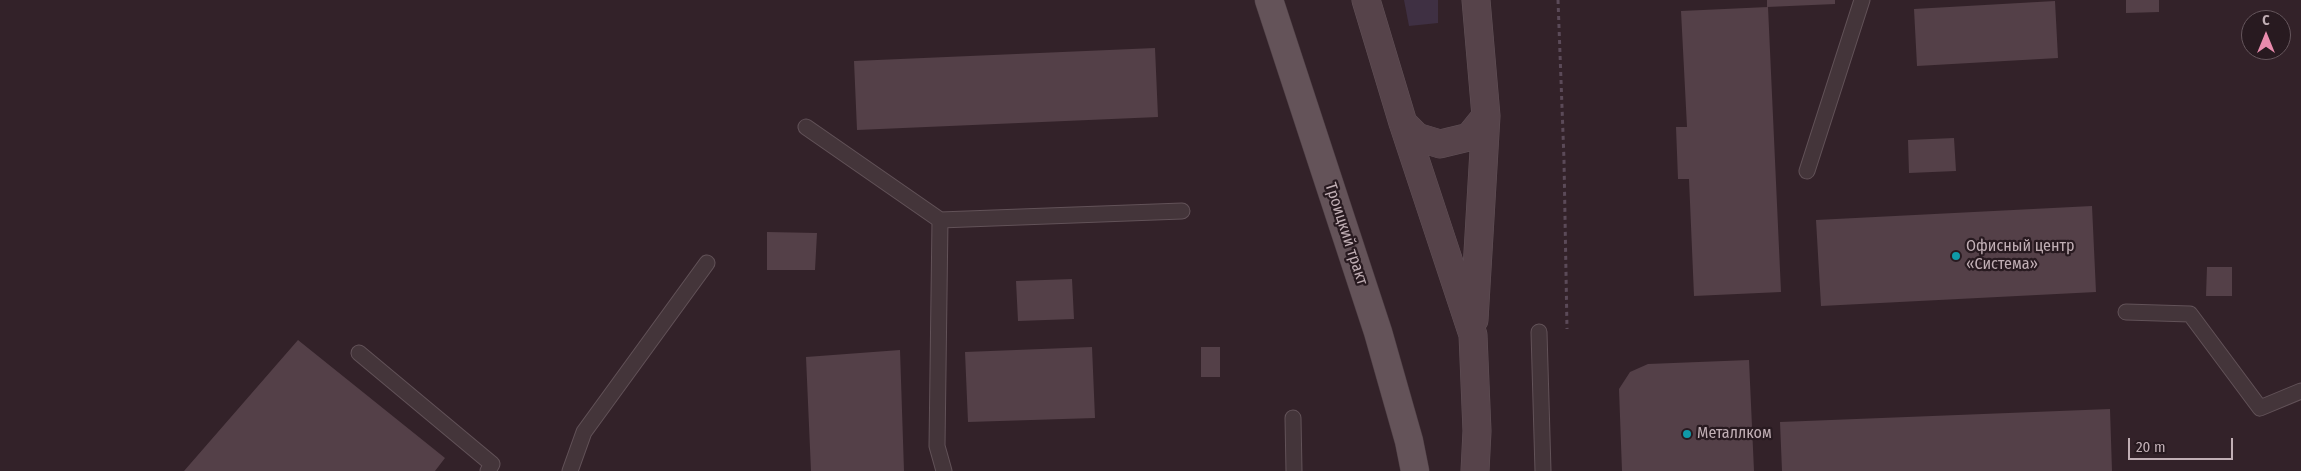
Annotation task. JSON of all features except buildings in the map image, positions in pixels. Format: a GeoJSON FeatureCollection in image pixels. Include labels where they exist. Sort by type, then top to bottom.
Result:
{"type":"FeatureCollection","features":[{"type":"Feature","properties":{"kind":"main road","name":"Троицкий тракт"},"geometry":{"type":"LineString","coordinates":[[1269,0],[1378,332],[1409,441],[1415,471]]}},
{"type":"Feature","properties":{"kind":"main road"},"geometry":{"type":"LineString","coordinates":[[1366,0],[1403,123],[1473,335]]}},
{"type":"Feature","properties":{"kind":"main road"},"geometry":{"type":"LineString","coordinates":[[1474,471],[1477,431],[1473,335],[1486,116],[1476,0]]}},
{"type":"Feature","properties":{"kind":"main road"},"geometry":{"type":"LineString","coordinates":[[1403,123],[1417,137],[1440,144],[1469,137],[1486,116]]}},
{"type":"Feature","properties":{"kind":"lane"},"geometry":{"type":"LineString","coordinates":[[1807,171],[1862,0]]}},
{"type":"Feature","properties":{"kind":"lane"},"geometry":{"type":"LineString","coordinates":[[806,127],[940,220],[1182,211]]}},
{"type":"Feature","properties":{"kind":"lane"},"geometry":{"type":"LineString","coordinates":[[940,220],[937,446],[944,471]]}},
{"type":"Feature","properties":{"kind":"lane"},"geometry":{"type":"LineString","coordinates":[[570,471],[584,432],[707,263]]}},
{"type":"Feature","properties":{"kind":"lane"},"geometry":{"type":"LineString","coordinates":[[2126,312],[2190,314],[2260,408],[2301,391]]}},
{"type":"Feature","properties":{"kind":"lane"},"geometry":{"type":"LineString","coordinates":[[1539,332],[1544,471]]}},
{"type":"Feature","properties":{"kind":"lane"},"geometry":{"type":"LineString","coordinates":[[359,353],[492,464],[488,471]]}},
{"type":"Feature","properties":{"kind":"lane"},"geometry":{"type":"LineString","coordinates":[[1293,418],[1294,471]]}},
{"type":"Feature","properties":{"kind":"path"},"geometry":{"type":"LineString","coordinates":[[1558,0],[1564,160],[1567,330]]}},
{"type":"Feature","properties":{"kind":"shaded area"},"geometry":{"type":"Polygon","coordinates":[[[1404,0],[1438,0],[1438,23],[1409,26],[1404,0]]]}},
{"type":"Feature","properties":{"kind":"place","name":"Офисный центр «Система»"},"geometry":{"type":"Point","coordinates":[1956,256]}},
{"type":"Feature","properties":{"kind":"place","name":"Металлком"},"geometry":{"type":"Point","coordinates":[1687,434]}}]}
